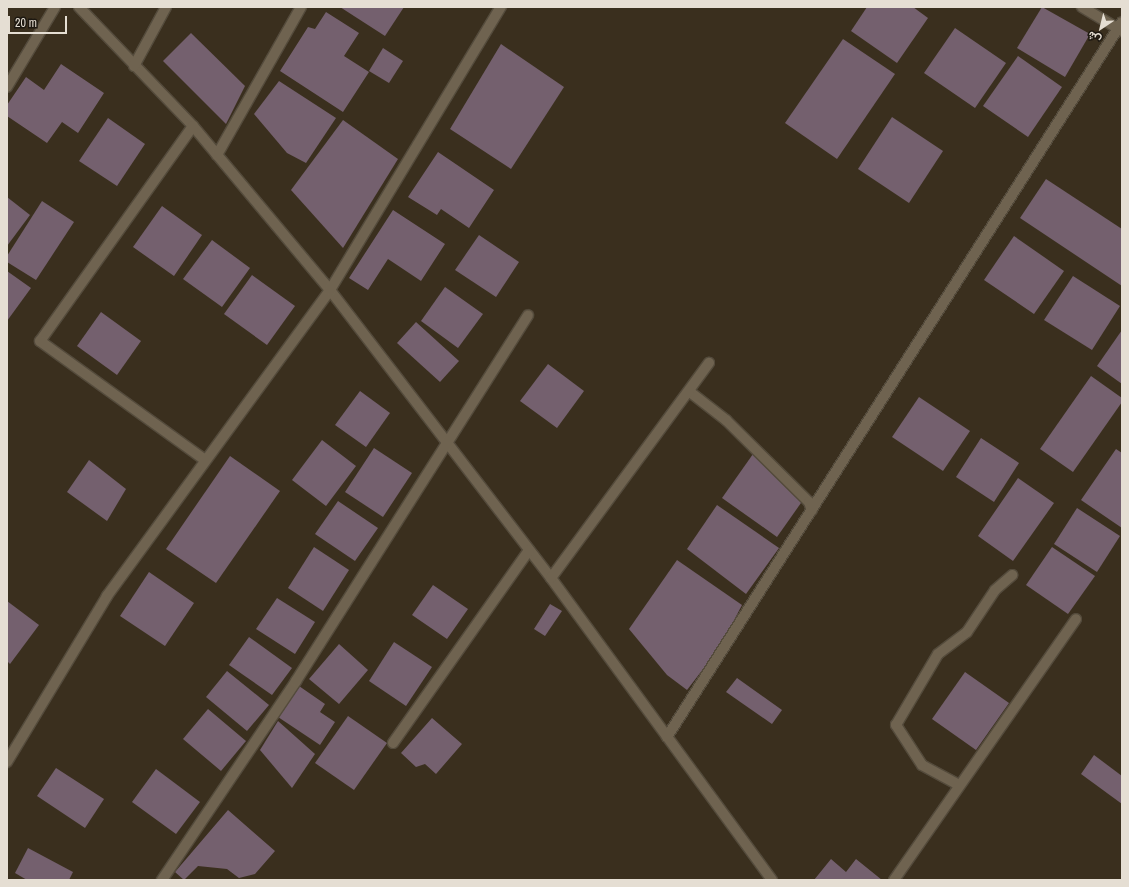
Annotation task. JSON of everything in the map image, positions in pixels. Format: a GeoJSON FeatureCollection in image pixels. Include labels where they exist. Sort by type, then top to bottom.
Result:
{"type":"FeatureCollection","features":[{"type":"Feature","properties":{"kind":"street"},"geometry":{"type":"LineString","coordinates":[[7,87],[55,7]]}},
{"type":"Feature","properties":{"kind":"street"},"geometry":{"type":"LineString","coordinates":[[79,7],[193,126],[330,290],[551,578],[772,880]]}},
{"type":"Feature","properties":{"kind":"street"},"geometry":{"type":"LineString","coordinates":[[134,66],[166,7]]}},
{"type":"Feature","properties":{"kind":"street"},"geometry":{"type":"LineString","coordinates":[[217,155],[301,7]]}},
{"type":"Feature","properties":{"kind":"street"},"geometry":{"type":"LineString","coordinates":[[7,762],[107,596],[330,290],[501,7]]}},
{"type":"Feature","properties":{"kind":"street"},"geometry":{"type":"LineString","coordinates":[[667,737],[1120,27],[1082,7]]}},
{"type":"Feature","properties":{"kind":"street"},"geometry":{"type":"LineString","coordinates":[[193,126],[40,341],[205,460]]}},
{"type":"Feature","properties":{"kind":"street"},"geometry":{"type":"LineString","coordinates":[[162,880],[296,681],[445,441],[528,315]]}},
{"type":"Feature","properties":{"kind":"street"},"geometry":{"type":"LineString","coordinates":[[551,578],[690,392],[709,363]]}},
{"type":"Feature","properties":{"kind":"street"},"geometry":{"type":"LineString","coordinates":[[690,392],[726,420],[809,502],[812,511]]}},
{"type":"Feature","properties":{"kind":"street"},"geometry":{"type":"LineString","coordinates":[[394,743],[529,550]]}},
{"type":"Feature","properties":{"kind":"street"},"geometry":{"type":"LineString","coordinates":[[960,786],[922,765],[896,725],[938,654],[967,632],[995,590],[1012,575]]}},
{"type":"Feature","properties":{"kind":"street"},"geometry":{"type":"LineString","coordinates":[[894,880],[1076,619]]}},
{"type":"Feature","properties":{"kind":"building"},"geometry":{"type":"Polygon","coordinates":[[[340,7],[404,7],[385,36],[340,7]]]}},
{"type":"Feature","properties":{"kind":"building"},"geometry":{"type":"Polygon","coordinates":[[[867,7],[913,7],[928,18],[897,63],[851,31],[867,7]]]}},
{"type":"Feature","properties":{"kind":"building"},"geometry":{"type":"Polygon","coordinates":[[[1042,7],[1090,34],[1065,77],[1017,48],[1042,7]]]}},
{"type":"Feature","properties":{"kind":"building"},"geometry":{"type":"Polygon","coordinates":[[[326,12],[359,33],[344,56],[369,72],[343,112],[280,71],[308,27],[315,29],[326,12]]]}},
{"type":"Feature","properties":{"kind":"building"},"geometry":{"type":"Polygon","coordinates":[[[955,28],[1006,63],[975,108],[924,73],[955,28]]]}},
{"type":"Feature","properties":{"kind":"building"},"geometry":{"type":"Polygon","coordinates":[[[191,33],[245,86],[226,124],[163,61],[191,33]]]}},
{"type":"Feature","properties":{"kind":"building"},"geometry":{"type":"Polygon","coordinates":[[[843,39],[895,74],[837,159],[785,123],[843,39]]]}},
{"type":"Feature","properties":{"kind":"building"},"geometry":{"type":"Polygon","coordinates":[[[501,44],[564,87],[511,169],[450,129],[501,44]]]}},
{"type":"Feature","properties":{"kind":"building"},"geometry":{"type":"Polygon","coordinates":[[[383,48],[403,61],[389,83],[369,71],[383,48]]]}},
{"type":"Feature","properties":{"kind":"building"},"geometry":{"type":"Polygon","coordinates":[[[1018,56],[1062,87],[1028,137],[983,106],[1018,56]]]}},
{"type":"Feature","properties":{"kind":"building"},"geometry":{"type":"Polygon","coordinates":[[[61,64],[104,93],[78,133],[62,122],[47,143],[7,116],[7,105],[26,77],[44,90],[61,64]]]}},
{"type":"Feature","properties":{"kind":"building"},"geometry":{"type":"Polygon","coordinates":[[[279,81],[336,118],[306,163],[287,153],[254,114],[279,81]]]}},
{"type":"Feature","properties":{"kind":"building"},"geometry":{"type":"Polygon","coordinates":[[[892,117],[943,151],[909,203],[858,169],[892,117]]]}},
{"type":"Feature","properties":{"kind":"building"},"geometry":{"type":"Polygon","coordinates":[[[108,118],[145,144],[117,186],[79,161],[108,118]]]}},
{"type":"Feature","properties":{"kind":"building"},"geometry":{"type":"Polygon","coordinates":[[[343,120],[398,159],[343,248],[291,190],[343,120]]]}},
{"type":"Feature","properties":{"kind":"building"},"geometry":{"type":"Polygon","coordinates":[[[438,152],[494,190],[469,228],[441,209],[437,215],[408,197],[438,152]]]}},
{"type":"Feature","properties":{"kind":"building"},"geometry":{"type":"Polygon","coordinates":[[[1046,179],[1122,229],[1122,286],[1020,218],[1046,179]]]}},
{"type":"Feature","properties":{"kind":"building"},"geometry":{"type":"Polygon","coordinates":[[[7,197],[30,215],[7,246],[7,197]]]}},
{"type":"Feature","properties":{"kind":"building"},"geometry":{"type":"Polygon","coordinates":[[[42,201],[74,222],[36,280],[7,262],[7,256],[42,201]]]}},
{"type":"Feature","properties":{"kind":"building"},"geometry":{"type":"Polygon","coordinates":[[[162,206],[202,235],[174,276],[133,247],[162,206]]]}},
{"type":"Feature","properties":{"kind":"building"},"geometry":{"type":"Polygon","coordinates":[[[393,210],[445,244],[421,281],[388,259],[368,290],[349,278],[393,210]]]}},
{"type":"Feature","properties":{"kind":"building"},"geometry":{"type":"Polygon","coordinates":[[[479,235],[519,262],[496,297],[455,270],[479,235]]]}},
{"type":"Feature","properties":{"kind":"building"},"geometry":{"type":"Polygon","coordinates":[[[1014,236],[1064,271],[1034,314],[984,280],[1014,236]]]}},
{"type":"Feature","properties":{"kind":"building"},"geometry":{"type":"Polygon","coordinates":[[[212,240],[250,268],[222,307],[183,279],[212,240]]]}},
{"type":"Feature","properties":{"kind":"building"},"geometry":{"type":"Polygon","coordinates":[[[7,271],[31,288],[7,321],[7,271]]]}},
{"type":"Feature","properties":{"kind":"building"},"geometry":{"type":"Polygon","coordinates":[[[252,275],[295,306],[267,345],[224,314],[252,275]]]}},
{"type":"Feature","properties":{"kind":"building"},"geometry":{"type":"Polygon","coordinates":[[[1073,276],[1120,306],[1092,350],[1044,320],[1073,276]]]}},
{"type":"Feature","properties":{"kind":"building"},"geometry":{"type":"Polygon","coordinates":[[[445,287],[483,314],[458,348],[421,321],[445,287]]]}},
{"type":"Feature","properties":{"kind":"building"},"geometry":{"type":"Polygon","coordinates":[[[101,312],[141,341],[117,375],[77,346],[101,312]]]}},
{"type":"Feature","properties":{"kind":"building"},"geometry":{"type":"Polygon","coordinates":[[[416,322],[459,361],[440,382],[397,343],[416,322]]]}},
{"type":"Feature","properties":{"kind":"building"},"geometry":{"type":"Polygon","coordinates":[[[1122,330],[1122,384],[1097,366],[1122,330]]]}},
{"type":"Feature","properties":{"kind":"building"},"geometry":{"type":"Polygon","coordinates":[[[548,364],[584,391],[557,428],[520,401],[548,364]]]}},
{"type":"Feature","properties":{"kind":"building"},"geometry":{"type":"Polygon","coordinates":[[[1091,376],[1122,398],[1122,402],[1073,472],[1040,449],[1091,376]]]}},
{"type":"Feature","properties":{"kind":"building"},"geometry":{"type":"Polygon","coordinates":[[[360,391],[390,413],[366,447],[335,425],[360,391]]]}},
{"type":"Feature","properties":{"kind":"building"},"geometry":{"type":"Polygon","coordinates":[[[919,397],[970,431],[943,471],[892,437],[919,397]]]}},
{"type":"Feature","properties":{"kind":"building"},"geometry":{"type":"Polygon","coordinates":[[[981,438],[1019,463],[994,502],[956,477],[981,438]]]}},
{"type":"Feature","properties":{"kind":"building"},"geometry":{"type":"Polygon","coordinates":[[[322,440],[356,466],[326,506],[292,480],[322,440]]]}},
{"type":"Feature","properties":{"kind":"building"},"geometry":{"type":"Polygon","coordinates":[[[374,448],[412,473],[383,517],[345,492],[374,448]]]}},
{"type":"Feature","properties":{"kind":"building"},"geometry":{"type":"Polygon","coordinates":[[[1116,449],[1122,453],[1122,528],[1081,500],[1116,449]]]}},
{"type":"Feature","properties":{"kind":"building"},"geometry":{"type":"Polygon","coordinates":[[[753,454],[808,493],[777,537],[722,498],[753,454]]]}},
{"type":"Feature","properties":{"kind":"building"},"geometry":{"type":"Polygon","coordinates":[[[230,456],[280,491],[216,583],[166,549],[230,456]]]}},
{"type":"Feature","properties":{"kind":"building"},"geometry":{"type":"Polygon","coordinates":[[[89,460],[126,489],[107,521],[67,492],[89,460]]]}},
{"type":"Feature","properties":{"kind":"building"},"geometry":{"type":"Polygon","coordinates":[[[1018,478],[1054,503],[1013,561],[978,536],[1018,478]]]}},
{"type":"Feature","properties":{"kind":"building"},"geometry":{"type":"Polygon","coordinates":[[[338,501],[378,528],[355,561],[315,534],[338,501]]]}},
{"type":"Feature","properties":{"kind":"building"},"geometry":{"type":"Polygon","coordinates":[[[717,505],[779,548],[746,594],[687,549],[717,505]]]}},
{"type":"Feature","properties":{"kind":"building"},"geometry":{"type":"Polygon","coordinates":[[[1077,508],[1120,536],[1097,572],[1054,544],[1077,508]]]}},
{"type":"Feature","properties":{"kind":"building"},"geometry":{"type":"Polygon","coordinates":[[[314,547],[349,570],[323,611],[288,588],[314,547]]]}},
{"type":"Feature","properties":{"kind":"building"},"geometry":{"type":"Polygon","coordinates":[[[1052,547],[1095,576],[1068,614],[1026,585],[1052,547]]]}},
{"type":"Feature","properties":{"kind":"building"},"geometry":{"type":"Polygon","coordinates":[[[677,560],[742,605],[720,647],[687,690],[667,675],[629,629],[677,560]]]}},
{"type":"Feature","properties":{"kind":"building"},"geometry":{"type":"Polygon","coordinates":[[[149,572],[194,603],[165,646],[120,616],[149,572]]]}},
{"type":"Feature","properties":{"kind":"building"},"geometry":{"type":"Polygon","coordinates":[[[433,585],[468,609],[447,639],[412,615],[433,585]]]}},
{"type":"Feature","properties":{"kind":"building"},"geometry":{"type":"Polygon","coordinates":[[[277,598],[315,622],[295,654],[256,629],[277,598]]]}},
{"type":"Feature","properties":{"kind":"building"},"geometry":{"type":"Polygon","coordinates":[[[7,601],[39,625],[10,664],[7,661],[7,601]]]}},
{"type":"Feature","properties":{"kind":"building"},"geometry":{"type":"Polygon","coordinates":[[[550,604],[562,611],[545,636],[534,629],[550,604]]]}},
{"type":"Feature","properties":{"kind":"building"},"geometry":{"type":"Polygon","coordinates":[[[249,637],[292,668],[272,695],[229,665],[249,637]]]}},
{"type":"Feature","properties":{"kind":"building"},"geometry":{"type":"Polygon","coordinates":[[[394,642],[432,667],[406,706],[369,681],[394,642]]]}},
{"type":"Feature","properties":{"kind":"building"},"geometry":{"type":"Polygon","coordinates":[[[339,644],[368,670],[339,704],[309,679],[339,644]]]}},
{"type":"Feature","properties":{"kind":"building"},"geometry":{"type":"Polygon","coordinates":[[[227,671],[269,705],[247,731],[206,697],[227,671]]]}},
{"type":"Feature","properties":{"kind":"building"},"geometry":{"type":"Polygon","coordinates":[[[965,672],[1009,703],[976,750],[932,719],[965,672]]]}},
{"type":"Feature","properties":{"kind":"building"},"geometry":{"type":"Polygon","coordinates":[[[737,678],[782,710],[772,724],[726,692],[737,678]]]}},
{"type":"Feature","properties":{"kind":"building"},"geometry":{"type":"Polygon","coordinates":[[[299,686],[325,704],[320,712],[335,722],[320,745],[278,717],[299,686]]]}},
{"type":"Feature","properties":{"kind":"building"},"geometry":{"type":"Polygon","coordinates":[[[208,709],[246,741],[221,771],[183,739],[208,709]]]}},
{"type":"Feature","properties":{"kind":"building"},"geometry":{"type":"Polygon","coordinates":[[[348,716],[387,743],[354,790],[315,763],[348,716]]]}},
{"type":"Feature","properties":{"kind":"building"},"geometry":{"type":"Polygon","coordinates":[[[432,718],[462,744],[436,774],[425,764],[416,767],[401,753],[432,718]]]}},
{"type":"Feature","properties":{"kind":"building"},"geometry":{"type":"Polygon","coordinates":[[[278,721],[315,754],[292,788],[260,750],[278,721]]]}},
{"type":"Feature","properties":{"kind":"building"},"geometry":{"type":"Polygon","coordinates":[[[1094,755],[1122,776],[1122,804],[1081,774],[1094,755]]]}},
{"type":"Feature","properties":{"kind":"building"},"geometry":{"type":"Polygon","coordinates":[[[56,768],[104,799],[85,828],[37,796],[56,768]]]}},
{"type":"Feature","properties":{"kind":"building"},"geometry":{"type":"Polygon","coordinates":[[[156,769],[200,802],[176,834],[132,802],[156,769]]]}},
{"type":"Feature","properties":{"kind":"building"},"geometry":{"type":"Polygon","coordinates":[[[228,810],[275,851],[255,874],[239,878],[227,869],[198,866],[184,880],[175,872],[228,810]]]}},
{"type":"Feature","properties":{"kind":"building"},"geometry":{"type":"Polygon","coordinates":[[[28,848],[73,872],[69,880],[27,880],[15,873],[28,848]]]}},
{"type":"Feature","properties":{"kind":"building"},"geometry":{"type":"Polygon","coordinates":[[[831,859],[846,872],[856,859],[882,880],[814,880],[831,859]]]}}]}
